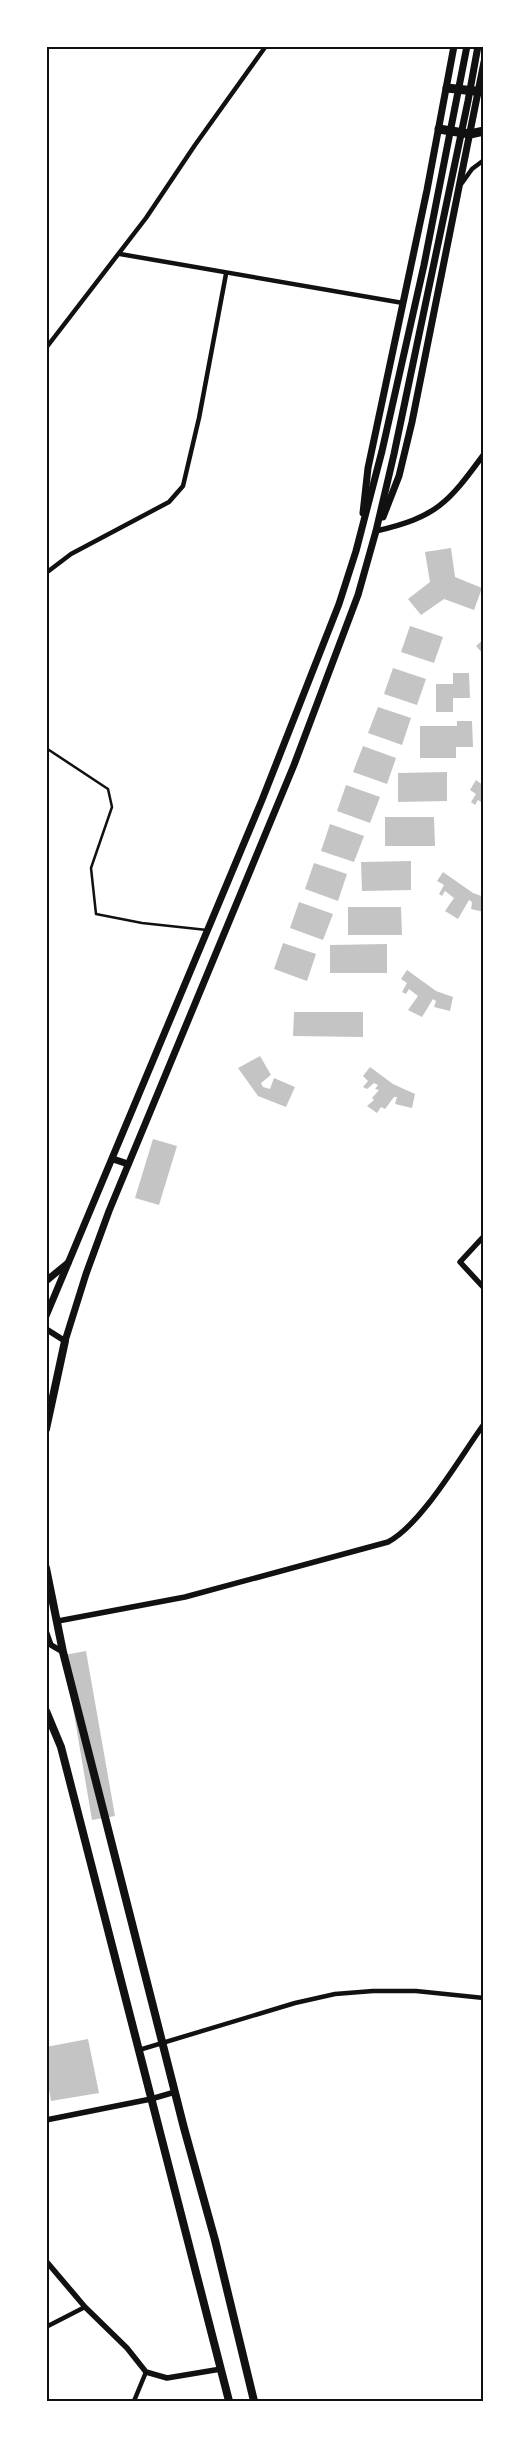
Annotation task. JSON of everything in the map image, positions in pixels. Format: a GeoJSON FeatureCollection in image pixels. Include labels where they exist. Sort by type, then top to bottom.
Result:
{"type":"FeatureCollection","features":[{"type":"Feature","properties":{"kind":"highway"},"geometry":{"type":"LineString","coordinates":[[447,88],[481,92]]}},
{"type":"Feature","properties":{"kind":"highway"},"geometry":{"type":"LineString","coordinates":[[439,129],[470,134],[484,131]]}},
{"type":"Feature","properties":{"kind":"highway"},"geometry":{"type":"LineString","coordinates":[[46,1429],[65,1340]]}},
{"type":"Feature","properties":{"kind":"highway"},"geometry":{"type":"LineString","coordinates":[[46,1568],[63,1652],[175,2092],[215,2240],[254,2401]]}},
{"type":"Feature","properties":{"kind":"highway"},"geometry":{"type":"LineString","coordinates":[[47,1712],[61,1747],[229,2401]]}},
{"type":"Feature","properties":{"kind":"main road"},"geometry":{"type":"LineString","coordinates":[[362,528],[363,498],[368,468],[404,303],[454,46]]}},
{"type":"Feature","properties":{"kind":"main road"},"geometry":{"type":"LineString","coordinates":[[46,1316],[71,1261],[208,930],[339,604],[372,490],[424,265],[467,46]]}},
{"type":"Feature","properties":{"kind":"main road"},"geometry":{"type":"LineString","coordinates":[[65,1340],[86,1274],[128,1164],[294,765],[352,613],[376,531],[385,492],[466,111],[478,46]]}},
{"type":"Feature","properties":{"kind":"main road"},"geometry":{"type":"LineString","coordinates":[[376,531],[389,503],[405,456],[456,196],[481,92],[484,62]]}},
{"type":"Feature","properties":{"kind":"main road"},"geometry":{"type":"LineString","coordinates":[[427,190],[456,196]]}},
{"type":"Feature","properties":{"kind":"main road"},"geometry":{"type":"LineString","coordinates":[[112,1159],[128,1164]]}},
{"type":"Feature","properties":{"kind":"main road"},"geometry":{"type":"LineString","coordinates":[[46,1281],[71,1261]]}},
{"type":"Feature","properties":{"kind":"main road"},"geometry":{"type":"LineString","coordinates":[[46,1329],[65,1340]]}},
{"type":"Feature","properties":{"kind":"main road"},"geometry":{"type":"LineString","coordinates":[[46,1336],[65,1340]]}},
{"type":"Feature","properties":{"kind":"street"},"geometry":{"type":"LineString","coordinates":[[46,348],[120,254],[266,46]]}},
{"type":"Feature","properties":{"kind":"street"},"geometry":{"type":"LineString","coordinates":[[456,196],[472,169],[484,160]]}},
{"type":"Feature","properties":{"kind":"street"},"geometry":{"type":"LineString","coordinates":[[120,254],[226,274],[404,303]]}},
{"type":"Feature","properties":{"kind":"street"},"geometry":{"type":"LineString","coordinates":[[46,573],[71,554],[169,502],[183,486],[197,426],[226,274]]}},
{"type":"Feature","properties":{"kind":"street"},"geometry":{"type":"LineString","coordinates":[[376,531],[416,520],[440,506],[456,491],[484,454]]}},
{"type":"Feature","properties":{"kind":"street"},"geometry":{"type":"LineString","coordinates":[[484,1236],[460,1262],[484,1288]]}},
{"type":"Feature","properties":{"kind":"street"},"geometry":{"type":"LineString","coordinates":[[58,1621],[185,1597],[388,1542],[401,1534],[419,1514],[484,1424]]}},
{"type":"Feature","properties":{"kind":"street"},"geometry":{"type":"LineString","coordinates":[[46,1631],[51,1645],[63,1652]]}},
{"type":"Feature","properties":{"kind":"street"},"geometry":{"type":"LineString","coordinates":[[139,2050],[296,2003],[335,1994],[374,1991],[416,1991],[484,1998]]}},
{"type":"Feature","properties":{"kind":"street"},"geometry":{"type":"LineString","coordinates":[[46,2120],[152,2099],[175,2092]]}},
{"type":"Feature","properties":{"kind":"street"},"geometry":{"type":"LineString","coordinates":[[46,2261],[84,2307],[127,2348],[146,2372],[167,2378],[221,2368]]}},
{"type":"Feature","properties":{"kind":"street"},"geometry":{"type":"LineString","coordinates":[[46,2327],[84,2307]]}},
{"type":"Feature","properties":{"kind":"street"},"geometry":{"type":"LineString","coordinates":[[134,2401],[146,2372]]}},
{"type":"Feature","properties":{"kind":"lane"},"geometry":{"type":"LineString","coordinates":[[46,748],[108,789],[112,807],[91,868],[96,914],[142,923],[208,930]]}},
{"type":"Feature","properties":{"kind":"building"},"geometry":{"type":"Polygon","coordinates":[[[451,548],[455,577],[482,588],[474,610],[444,599],[421,615],[408,599],[430,582],[425,552],[451,548]]]}},
{"type":"Feature","properties":{"kind":"building"},"geometry":{"type":"Polygon","coordinates":[[[410,626],[443,637],[434,663],[401,652],[410,626]]]}},
{"type":"Feature","properties":{"kind":"building"},"geometry":{"type":"Polygon","coordinates":[[[484,639],[484,655],[476,646],[484,639]]]}},
{"type":"Feature","properties":{"kind":"building"},"geometry":{"type":"Polygon","coordinates":[[[393,668],[426,679],[417,705],[384,694],[393,668]]]}},
{"type":"Feature","properties":{"kind":"building"},"geometry":{"type":"Polygon","coordinates":[[[453,673],[469,673],[470,698],[453,698],[453,712],[436,712],[436,684],[453,684],[453,673]]]}},
{"type":"Feature","properties":{"kind":"building"},"geometry":{"type":"Polygon","coordinates":[[[378,707],[411,718],[402,745],[368,733],[378,707]]]}},
{"type":"Feature","properties":{"kind":"building"},"geometry":{"type":"Polygon","coordinates":[[[457,721],[472,721],[473,747],[456,747],[456,758],[420,758],[420,726],[457,726],[457,721]]]}},
{"type":"Feature","properties":{"kind":"building"},"geometry":{"type":"Polygon","coordinates":[[[363,746],[396,758],[387,784],[353,772],[363,746]]]}},
{"type":"Feature","properties":{"kind":"building"},"geometry":{"type":"Polygon","coordinates":[[[447,772],[447,801],[398,802],[398,773],[447,772]]]}},
{"type":"Feature","properties":{"kind":"building"},"geometry":{"type":"Polygon","coordinates":[[[476,780],[484,786],[484,804],[478,800],[475,805],[471,802],[476,794],[470,790],[476,780]]]}},
{"type":"Feature","properties":{"kind":"building"},"geometry":{"type":"Polygon","coordinates":[[[346,785],[380,797],[370,823],[337,811],[346,785]]]}},
{"type":"Feature","properties":{"kind":"building"},"geometry":{"type":"Polygon","coordinates":[[[385,817],[434,817],[435,846],[385,846],[385,817]]]}},
{"type":"Feature","properties":{"kind":"building"},"geometry":{"type":"Polygon","coordinates":[[[330,824],[364,836],[354,862],[321,851],[330,824]]]}},
{"type":"Feature","properties":{"kind":"building"},"geometry":{"type":"Polygon","coordinates":[[[411,861],[411,890],[362,891],[361,862],[411,861]]]}},
{"type":"Feature","properties":{"kind":"building"},"geometry":{"type":"Polygon","coordinates":[[[314,863],[347,874],[338,901],[305,889],[314,863]]]}},
{"type":"Feature","properties":{"kind":"building"},"geometry":{"type":"Polygon","coordinates":[[[443,872],[473,893],[484,897],[484,912],[471,909],[472,902],[469,900],[458,919],[445,911],[454,898],[445,891],[442,896],[439,894],[444,885],[437,881],[443,872]]]}},
{"type":"Feature","properties":{"kind":"building"},"geometry":{"type":"Polygon","coordinates":[[[299,902],[333,914],[323,940],[290,928],[299,902]]]}},
{"type":"Feature","properties":{"kind":"building"},"geometry":{"type":"Polygon","coordinates":[[[348,907],[401,907],[402,935],[348,935],[348,907]]]}},
{"type":"Feature","properties":{"kind":"building"},"geometry":{"type":"Polygon","coordinates":[[[283,943],[316,954],[307,981],[274,969],[283,943]]]}},
{"type":"Feature","properties":{"kind":"building"},"geometry":{"type":"Polygon","coordinates":[[[387,944],[387,973],[330,973],[330,945],[387,944]]]}},
{"type":"Feature","properties":{"kind":"building"},"geometry":{"type":"Polygon","coordinates":[[[407,970],[436,991],[453,997],[450,1011],[434,1007],[436,1001],[433,999],[422,1017],[408,1010],[418,996],[409,989],[406,994],[402,992],[407,983],[401,979],[407,970]]]}},
{"type":"Feature","properties":{"kind":"building"},"geometry":{"type":"Polygon","coordinates":[[[294,1012],[363,1012],[363,1037],[293,1036],[294,1012]]]}},
{"type":"Feature","properties":{"kind":"building"},"geometry":{"type":"Polygon","coordinates":[[[260,1056],[271,1075],[261,1083],[263,1087],[270,1089],[274,1078],[295,1087],[286,1107],[258,1096],[238,1068],[260,1056]]]}},
{"type":"Feature","properties":{"kind":"building"},"geometry":{"type":"Polygon","coordinates":[[[370,1067],[393,1084],[415,1094],[412,1108],[395,1104],[397,1097],[394,1097],[385,1109],[381,1107],[377,1113],[367,1106],[374,1100],[372,1098],[379,1090],[375,1089],[378,1085],[374,1083],[367,1089],[363,1087],[368,1081],[363,1076],[370,1067]]]}},
{"type":"Feature","properties":{"kind":"building"},"geometry":{"type":"Polygon","coordinates":[[[153,1139],[177,1146],[159,1205],[135,1198],[153,1139]]]}},
{"type":"Feature","properties":{"kind":"building"},"geometry":{"type":"Polygon","coordinates":[[[86,1651],[115,1816],[92,1820],[64,1655],[86,1651]]]}},
{"type":"Feature","properties":{"kind":"building"},"geometry":{"type":"Polygon","coordinates":[[[88,2039],[99,2093],[51,2101],[46,2072],[46,2047],[88,2039]]]}}]}
